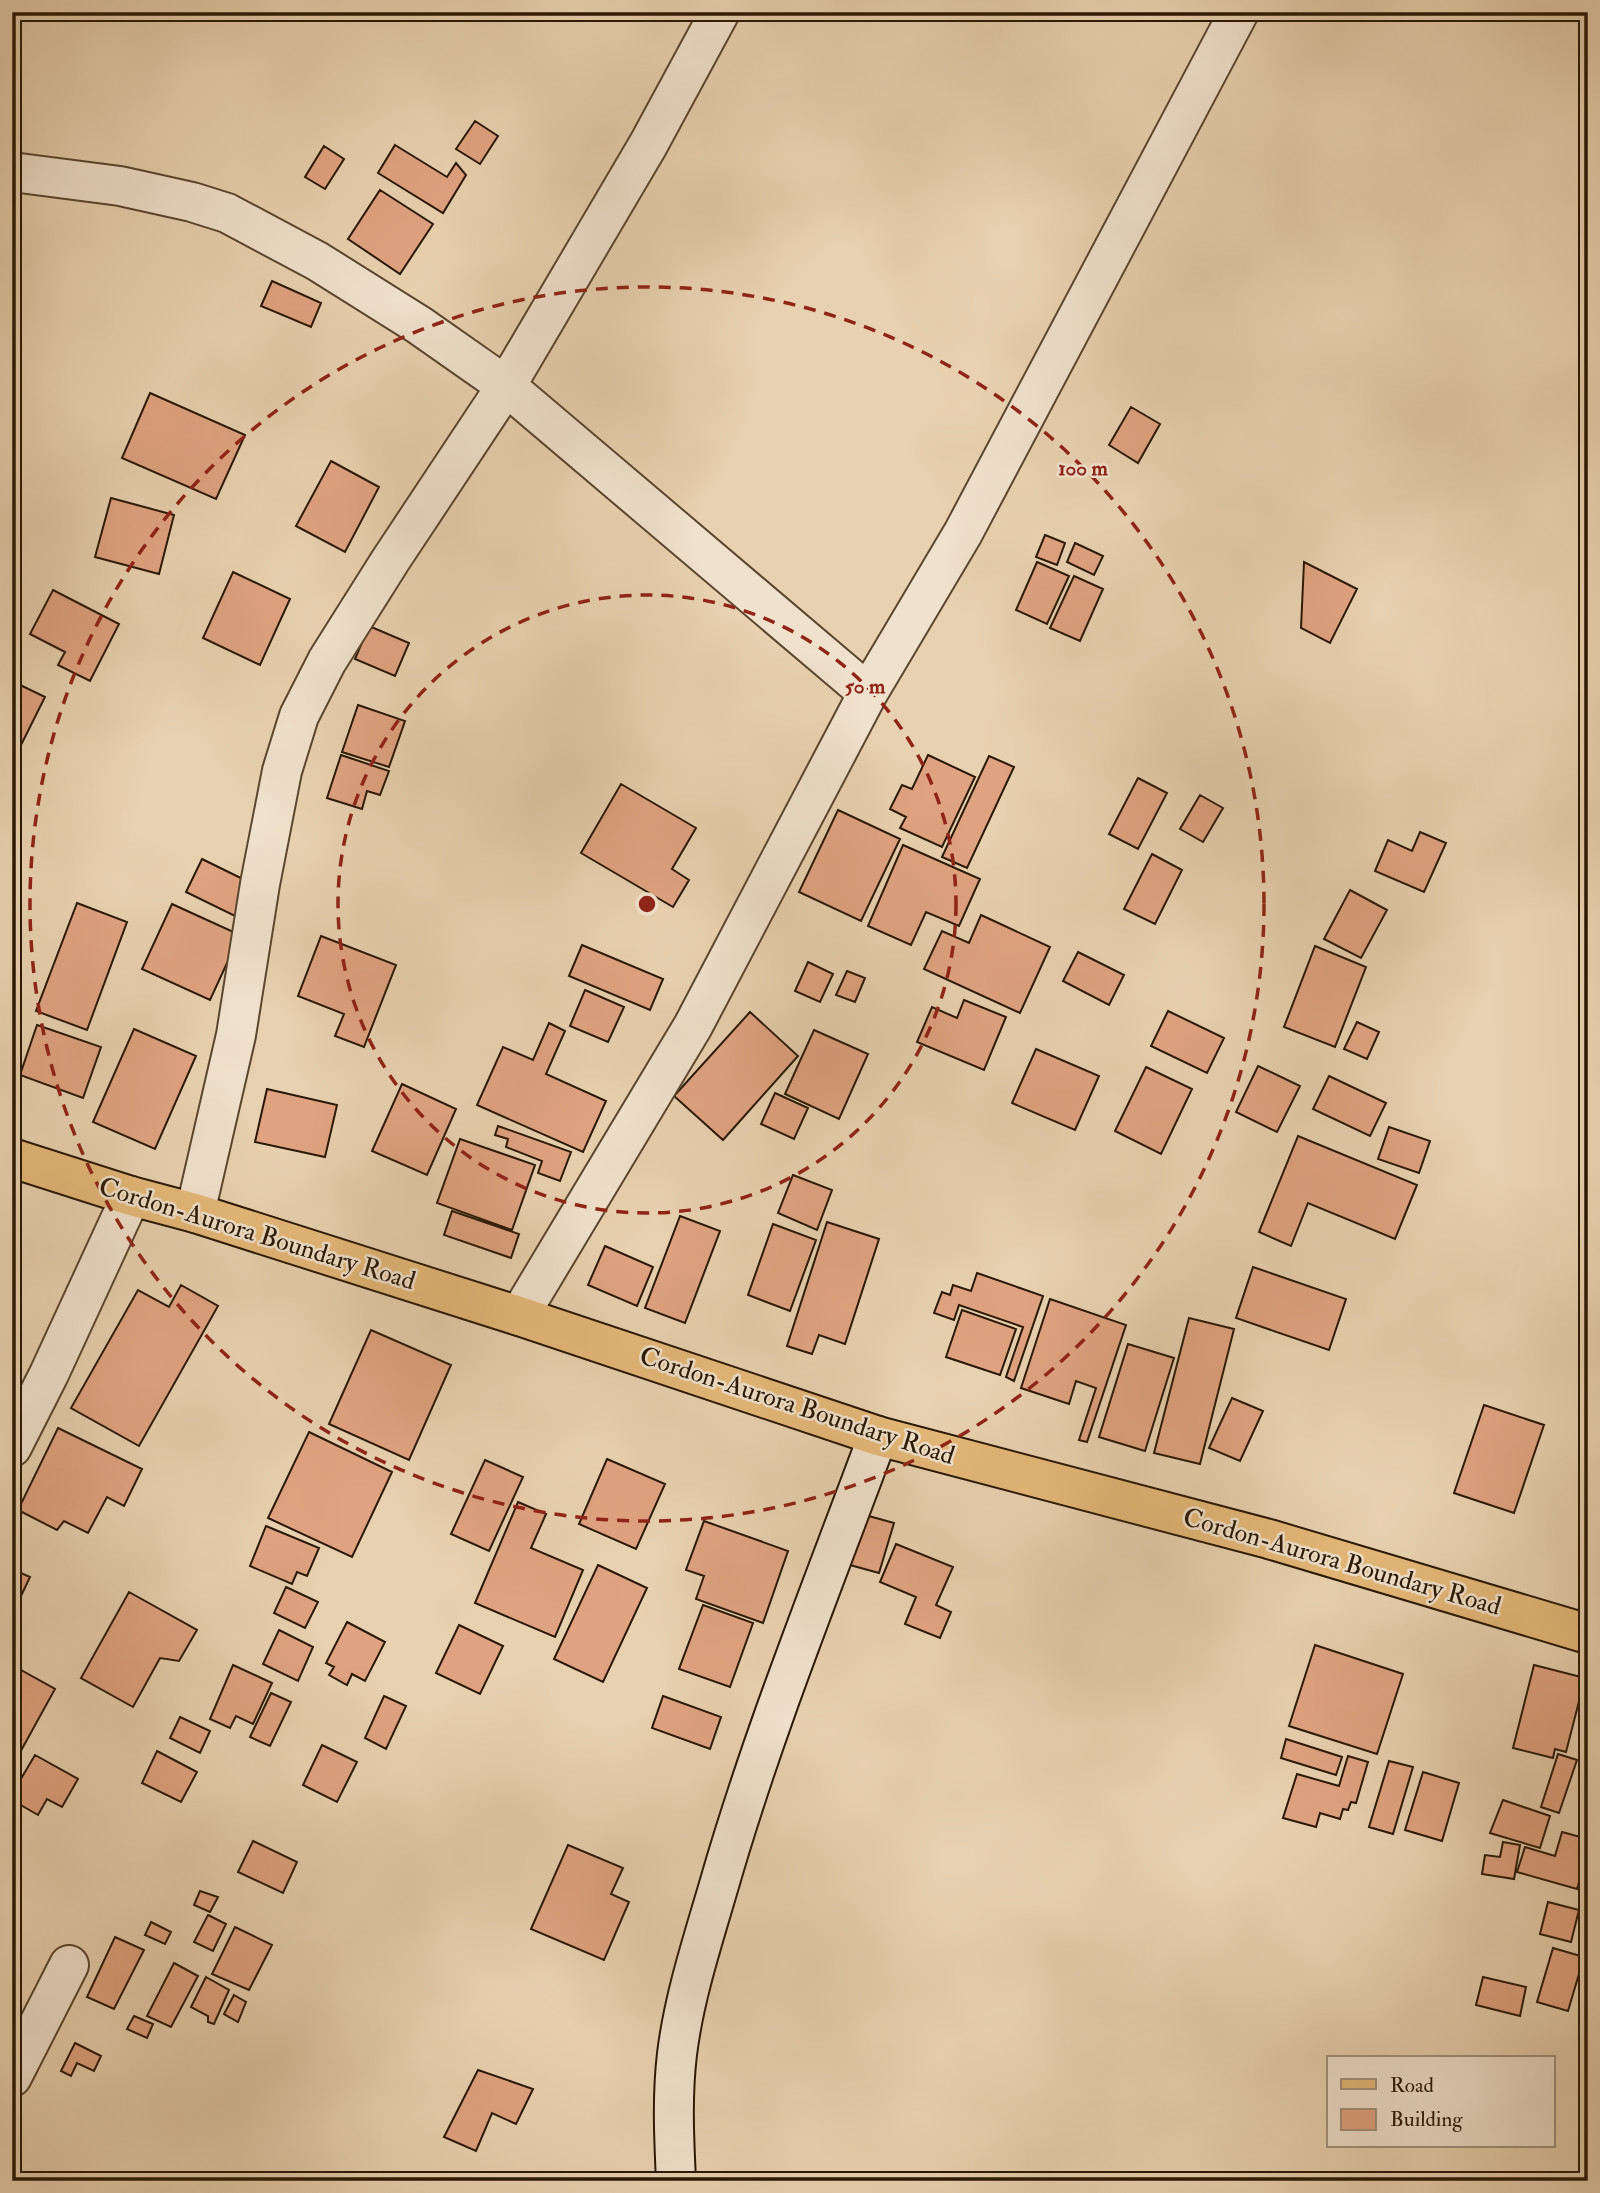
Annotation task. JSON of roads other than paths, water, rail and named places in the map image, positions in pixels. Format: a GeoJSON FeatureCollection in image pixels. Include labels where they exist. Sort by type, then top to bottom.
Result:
{"type":"FeatureCollection","features":[{"type":"Feature","properties":{"kind":"main road","name":"Cordon-Aurora Boundary Road"},"geometry":{"type":"LineString","coordinates":[[12,1158],[519,1316],[878,1436],[1269,1539],[1588,1634]]}},
{"type":"Feature","properties":{"kind":"street"},"geometry":{"type":"LineString","coordinates":[[195,1213],[236,1035],[260,884],[282,771],[299,716],[327,661],[506,386],[648,145],[720,12]]}},
{"type":"Feature","properties":{"kind":"street"},"geometry":{"type":"LineString","coordinates":[[519,1316],[693,1026],[868,693],[963,533],[1239,12]]}},
{"type":"Feature","properties":{"kind":"street"},"geometry":{"type":"LineString","coordinates":[[12,172],[120,186],[192,202],[227,213],[328,268],[419,325],[506,386],[868,693]]}},
{"type":"Feature","properties":{"kind":"street"},"geometry":{"type":"LineString","coordinates":[[12,1447],[49,1374],[131,1196]]}},
{"type":"Feature","properties":{"kind":"street"},"geometry":{"type":"LineString","coordinates":[[676,2181],[674,2112],[677,2053],[696,1964],[747,1794],[878,1436]]}},
{"type":"Feature","properties":{"kind":"street"},"geometry":{"type":"LineString","coordinates":[[12,2077],[69,1965]]}}]}
